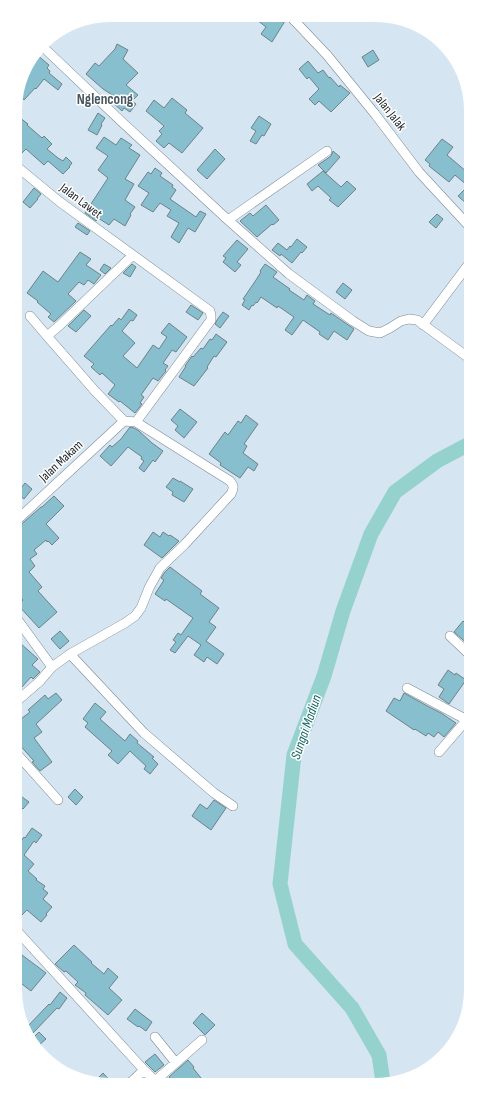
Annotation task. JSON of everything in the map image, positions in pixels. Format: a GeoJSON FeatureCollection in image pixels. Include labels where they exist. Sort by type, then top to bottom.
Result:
{"type":"FeatureCollection","features":[{"type":"Feature","properties":{"kind":"street","name":"Jalan Jalak"},"geometry":{"type":"LineString","coordinates":[[296,22],[327,55],[375,114],[419,172],[464,221]]}},
{"type":"Feature","properties":{"kind":"street"},"geometry":{"type":"LineString","coordinates":[[46,50],[228,220],[289,274],[353,321],[369,331],[380,333],[409,318],[417,320],[464,354]]}},
{"type":"Feature","properties":{"kind":"street"},"geometry":{"type":"LineString","coordinates":[[228,220],[327,151]]}},
{"type":"Feature","properties":{"kind":"street","name":"Jalan Lawet"},"geometry":{"type":"LineString","coordinates":[[22,171],[60,202],[210,311],[211,320],[136,422]]}},
{"type":"Feature","properties":{"kind":"street"},"geometry":{"type":"LineString","coordinates":[[47,336],[133,255]]}},
{"type":"Feature","properties":{"kind":"street"},"geometry":{"type":"LineString","coordinates":[[423,325],[464,270]]}},
{"type":"Feature","properties":{"kind":"street"},"geometry":{"type":"LineString","coordinates":[[22,697],[40,681],[52,667],[70,654],[135,616],[160,568],[231,494],[233,489],[233,484],[230,481],[136,422],[124,421],[95,391],[30,316]]}},
{"type":"Feature","properties":{"kind":"street","name":"Jalan Makam"},"geometry":{"type":"LineString","coordinates":[[22,515],[124,421]]}},
{"type":"Feature","properties":{"kind":"street"},"geometry":{"type":"LineString","coordinates":[[22,626],[52,667]]}},
{"type":"Feature","properties":{"kind":"street"},"geometry":{"type":"LineString","coordinates":[[450,636],[464,649]]}},
{"type":"Feature","properties":{"kind":"street"},"geometry":{"type":"LineString","coordinates":[[70,654],[144,733],[214,793],[233,806]]}},
{"type":"Feature","properties":{"kind":"street"},"geometry":{"type":"LineString","coordinates":[[407,688],[464,716]]}},
{"type":"Feature","properties":{"kind":"street"},"geometry":{"type":"LineString","coordinates":[[439,752],[464,723]]}},
{"type":"Feature","properties":{"kind":"street"},"geometry":{"type":"LineString","coordinates":[[22,760],[58,800]]}},
{"type":"Feature","properties":{"kind":"street"},"geometry":{"type":"LineString","coordinates":[[22,936],[152,1078]]}},
{"type":"Feature","properties":{"kind":"street"},"geometry":{"type":"LineString","coordinates":[[155,1038],[176,1063]]}},
{"type":"Feature","properties":{"kind":"street"},"geometry":{"type":"LineString","coordinates":[[160,1078],[202,1040]]}},
{"type":"Feature","properties":{"kind":"street"},"geometry":{"type":"LineString","coordinates":[[135,1078],[144,1070]]}},
{"type":"Feature","properties":{"kind":"building"},"geometry":{"type":"Polygon","coordinates":[[[260,22],[284,22],[272,42],[261,34],[266,27],[260,22]]]}},
{"type":"Feature","properties":{"kind":"building"},"geometry":{"type":"Polygon","coordinates":[[[117,44],[128,50],[123,59],[138,73],[126,85],[138,95],[132,101],[136,104],[130,112],[124,108],[122,111],[113,103],[117,98],[103,89],[86,74],[95,63],[99,66],[115,49],[117,44]]]}},
{"type":"Feature","properties":{"kind":"building"},"geometry":{"type":"Polygon","coordinates":[[[373,50],[379,60],[368,67],[362,57],[373,50]]]}},
{"type":"Feature","properties":{"kind":"building"},"geometry":{"type":"Polygon","coordinates":[[[40,57],[49,65],[47,68],[50,71],[49,73],[62,84],[58,90],[44,79],[24,100],[27,82],[40,57]]]}},
{"type":"Feature","properties":{"kind":"building"},"geometry":{"type":"Polygon","coordinates":[[[308,61],[318,73],[323,70],[339,87],[340,85],[350,93],[331,112],[319,101],[315,105],[309,99],[319,89],[309,77],[307,79],[299,69],[308,61]]]}},
{"type":"Feature","properties":{"kind":"building"},"geometry":{"type":"Polygon","coordinates":[[[172,98],[187,110],[185,113],[203,128],[182,153],[169,143],[164,148],[156,141],[162,134],[159,131],[164,126],[146,111],[154,100],[164,108],[172,98]]]}},
{"type":"Feature","properties":{"kind":"building"},"geometry":{"type":"Polygon","coordinates":[[[98,113],[105,118],[97,135],[88,130],[98,113]]]}},
{"type":"Feature","properties":{"kind":"building"},"geometry":{"type":"Polygon","coordinates":[[[259,116],[271,124],[264,136],[262,135],[256,144],[250,141],[256,131],[251,128],[259,116]]]}},
{"type":"Feature","properties":{"kind":"building"},"geometry":{"type":"Polygon","coordinates":[[[22,119],[42,138],[44,136],[52,144],[47,149],[63,161],[66,157],[72,163],[63,174],[48,161],[44,165],[26,149],[22,153],[22,119]]]}},
{"type":"Feature","properties":{"kind":"building"},"geometry":{"type":"Polygon","coordinates":[[[104,137],[116,145],[121,138],[132,145],[129,148],[140,155],[125,179],[134,184],[125,200],[135,207],[125,226],[114,219],[109,225],[98,218],[96,221],[85,213],[108,178],[98,170],[108,156],[96,148],[104,137]]]}},
{"type":"Feature","properties":{"kind":"building"},"geometry":{"type":"Polygon","coordinates":[[[442,139],[453,147],[447,155],[464,170],[464,183],[455,175],[449,182],[429,166],[430,164],[425,160],[442,139]]]}},
{"type":"Feature","properties":{"kind":"building"},"geometry":{"type":"Polygon","coordinates":[[[215,149],[225,159],[207,179],[197,170],[215,149]]]}},
{"type":"Feature","properties":{"kind":"building"},"geometry":{"type":"Polygon","coordinates":[[[333,151],[340,157],[326,173],[318,165],[331,156],[333,151]]]}},
{"type":"Feature","properties":{"kind":"building"},"geometry":{"type":"Polygon","coordinates":[[[155,168],[162,173],[160,176],[173,185],[172,187],[176,190],[170,199],[196,217],[200,211],[206,214],[195,232],[188,228],[179,243],[171,237],[179,223],[167,216],[171,210],[160,203],[153,212],[141,205],[149,193],[138,186],[148,172],[151,174],[155,168]]]}},
{"type":"Feature","properties":{"kind":"building"},"geometry":{"type":"Polygon","coordinates":[[[323,171],[341,187],[347,181],[356,189],[338,207],[329,200],[331,198],[318,186],[312,191],[307,184],[323,171]]]}},
{"type":"Feature","properties":{"kind":"building"},"geometry":{"type":"Polygon","coordinates":[[[34,188],[41,194],[30,208],[23,202],[34,188]]]}},
{"type":"Feature","properties":{"kind":"building"},"geometry":{"type":"Polygon","coordinates":[[[464,190],[464,201],[458,196],[464,190]]]}},
{"type":"Feature","properties":{"kind":"building"},"geometry":{"type":"Polygon","coordinates":[[[266,205],[279,220],[257,237],[240,221],[250,213],[253,216],[266,205]]]}},
{"type":"Feature","properties":{"kind":"building"},"geometry":{"type":"Polygon","coordinates":[[[437,214],[443,219],[436,228],[429,222],[437,214]]]}},
{"type":"Feature","properties":{"kind":"building"},"geometry":{"type":"Polygon","coordinates":[[[78,223],[90,231],[87,235],[75,227],[78,223]]]}},
{"type":"Feature","properties":{"kind":"building"},"geometry":{"type":"Polygon","coordinates":[[[297,239],[307,247],[292,263],[281,254],[280,256],[272,250],[278,243],[287,250],[297,239]]]}},
{"type":"Feature","properties":{"kind":"building"},"geometry":{"type":"Polygon","coordinates":[[[237,240],[248,249],[237,262],[241,265],[235,272],[223,262],[226,258],[223,256],[237,240]]]}},
{"type":"Feature","properties":{"kind":"building"},"geometry":{"type":"Polygon","coordinates":[[[80,252],[91,259],[86,265],[101,275],[94,284],[88,280],[84,285],[79,282],[68,294],[76,301],[54,322],[48,317],[51,314],[37,302],[38,301],[27,293],[43,271],[58,282],[80,252]]]}},
{"type":"Feature","properties":{"kind":"building"},"geometry":{"type":"Polygon","coordinates":[[[104,264],[111,268],[105,274],[100,270],[104,264]]]}},
{"type":"Feature","properties":{"kind":"building"},"geometry":{"type":"Polygon","coordinates":[[[132,264],[136,267],[130,277],[123,273],[132,264]]]}},
{"type":"Feature","properties":{"kind":"building"},"geometry":{"type":"Polygon","coordinates":[[[265,264],[277,272],[273,277],[290,289],[289,290],[304,300],[307,295],[315,301],[313,304],[330,315],[331,313],[354,329],[347,340],[334,331],[328,340],[319,334],[320,332],[303,320],[292,335],[285,330],[294,317],[261,297],[249,310],[242,305],[245,300],[243,299],[265,264]]]}},
{"type":"Feature","properties":{"kind":"building"},"geometry":{"type":"Polygon","coordinates":[[[343,283],[352,290],[345,299],[336,292],[343,283]]]}},
{"type":"Feature","properties":{"kind":"building"},"geometry":{"type":"Polygon","coordinates":[[[191,305],[203,313],[198,320],[186,312],[191,305]]]}},
{"type":"Feature","properties":{"kind":"building"},"geometry":{"type":"Polygon","coordinates":[[[129,309],[137,315],[122,331],[135,343],[123,356],[137,368],[153,345],[159,349],[167,337],[161,333],[169,323],[187,337],[176,352],[172,350],[163,363],[168,366],[165,370],[166,371],[158,381],[153,378],[141,395],[144,397],[140,403],[142,404],[135,413],[108,394],[115,385],[102,373],[100,375],[91,367],[94,364],[84,356],[111,325],[112,326],[119,318],[121,320],[129,309]]]}},
{"type":"Feature","properties":{"kind":"building"},"geometry":{"type":"Polygon","coordinates":[[[84,310],[91,316],[76,332],[68,326],[84,310]]]}},
{"type":"Feature","properties":{"kind":"building"},"geometry":{"type":"Polygon","coordinates":[[[223,312],[229,316],[220,328],[215,324],[223,312]]]}},
{"type":"Feature","properties":{"kind":"building"},"geometry":{"type":"Polygon","coordinates":[[[216,334],[227,342],[216,357],[214,356],[207,367],[208,368],[194,386],[179,377],[192,356],[193,357],[201,348],[203,349],[210,339],[212,340],[216,334]]]}},
{"type":"Feature","properties":{"kind":"building"},"geometry":{"type":"Polygon","coordinates":[[[180,409],[197,422],[184,438],[175,430],[178,426],[171,420],[180,409]]]}},
{"type":"Feature","properties":{"kind":"building"},"geometry":{"type":"Polygon","coordinates":[[[246,415],[258,424],[244,444],[247,446],[243,453],[258,464],[254,471],[248,467],[240,478],[220,465],[221,463],[209,454],[225,432],[228,435],[238,421],[241,423],[246,415]]]}},
{"type":"Feature","properties":{"kind":"building"},"geometry":{"type":"Polygon","coordinates":[[[130,427],[139,431],[163,451],[155,462],[153,460],[144,472],[139,468],[144,461],[141,459],[142,457],[128,447],[111,466],[100,456],[110,445],[112,447],[121,439],[130,427]]]}},
{"type":"Feature","properties":{"kind":"building"},"geometry":{"type":"Polygon","coordinates":[[[173,478],[193,489],[184,502],[172,495],[173,492],[166,487],[173,478]]]}},
{"type":"Feature","properties":{"kind":"building"},"geometry":{"type":"Polygon","coordinates":[[[25,483],[32,489],[24,499],[22,497],[22,487],[25,483]]]}},
{"type":"Feature","properties":{"kind":"building"},"geometry":{"type":"Polygon","coordinates":[[[54,496],[64,506],[46,524],[59,538],[52,545],[46,540],[34,550],[37,554],[30,559],[35,566],[29,572],[42,587],[38,591],[57,612],[39,628],[22,609],[22,524],[54,496]]]}},
{"type":"Feature","properties":{"kind":"building"},"geometry":{"type":"Polygon","coordinates":[[[153,532],[160,537],[163,532],[179,541],[162,558],[144,545],[153,532]]]}},
{"type":"Feature","properties":{"kind":"building"},"geometry":{"type":"Polygon","coordinates":[[[170,567],[202,591],[200,594],[219,608],[209,622],[216,627],[206,641],[224,654],[217,664],[207,657],[204,662],[194,655],[201,645],[188,636],[175,653],[170,650],[176,642],[173,640],[178,633],[181,635],[193,618],[166,599],[165,601],[155,594],[164,580],[161,578],[170,567]]]}},
{"type":"Feature","properties":{"kind":"building"},"geometry":{"type":"Polygon","coordinates":[[[463,621],[464,622],[464,641],[454,632],[463,621]]]}},
{"type":"Feature","properties":{"kind":"building"},"geometry":{"type":"Polygon","coordinates":[[[60,631],[69,641],[60,649],[51,639],[60,631]]]}},
{"type":"Feature","properties":{"kind":"building"},"geometry":{"type":"Polygon","coordinates":[[[22,645],[38,659],[32,665],[40,672],[33,679],[31,677],[22,687],[22,645]]]}},
{"type":"Feature","properties":{"kind":"building"},"geometry":{"type":"Polygon","coordinates":[[[448,670],[464,679],[464,683],[449,704],[439,697],[444,689],[438,685],[448,670]]]}},
{"type":"Feature","properties":{"kind":"building"},"geometry":{"type":"Polygon","coordinates":[[[56,693],[62,700],[36,724],[42,732],[34,738],[52,762],[40,771],[32,762],[34,761],[22,748],[22,718],[30,712],[28,710],[45,695],[48,699],[56,693]]]}},
{"type":"Feature","properties":{"kind":"building"},"geometry":{"type":"Polygon","coordinates":[[[404,693],[456,723],[444,737],[438,732],[434,737],[428,733],[426,736],[415,729],[414,730],[386,711],[394,698],[400,701],[404,693]]]}},
{"type":"Feature","properties":{"kind":"building"},"geometry":{"type":"Polygon","coordinates":[[[95,703],[106,712],[100,719],[125,741],[130,734],[138,741],[137,743],[154,757],[152,758],[158,764],[150,774],[144,769],[146,766],[130,751],[118,764],[108,755],[112,751],[85,727],[88,723],[83,719],[95,703]]]}},
{"type":"Feature","properties":{"kind":"building"},"geometry":{"type":"Polygon","coordinates":[[[75,789],[83,797],[76,805],[68,797],[75,789]]]}},
{"type":"Feature","properties":{"kind":"building"},"geometry":{"type":"Polygon","coordinates":[[[22,797],[29,802],[23,809],[22,808],[22,797]]]}},
{"type":"Feature","properties":{"kind":"building"},"geometry":{"type":"Polygon","coordinates":[[[214,800],[226,808],[211,830],[192,816],[200,804],[207,809],[214,800]]]}},
{"type":"Feature","properties":{"kind":"building"},"geometry":{"type":"Polygon","coordinates":[[[32,828],[42,835],[36,843],[34,841],[24,855],[34,864],[28,871],[37,879],[36,880],[45,886],[43,889],[48,893],[43,899],[52,907],[41,922],[27,910],[22,915],[22,840],[24,837],[25,838],[32,828]]]}},
{"type":"Feature","properties":{"kind":"building"},"geometry":{"type":"Polygon","coordinates":[[[74,945],[104,974],[108,968],[118,977],[109,988],[122,1000],[108,1015],[85,995],[86,993],[75,985],[78,982],[66,971],[64,972],[55,964],[74,945]]]}},
{"type":"Feature","properties":{"kind":"building"},"geometry":{"type":"Polygon","coordinates":[[[22,955],[46,973],[31,991],[22,984],[22,955]]]}},
{"type":"Feature","properties":{"kind":"building"},"geometry":{"type":"Polygon","coordinates":[[[60,992],[67,998],[59,1009],[57,1008],[33,1033],[30,1024],[49,1004],[50,1005],[60,992]]]}},
{"type":"Feature","properties":{"kind":"building"},"geometry":{"type":"Polygon","coordinates":[[[135,1009],[152,1022],[146,1031],[127,1019],[135,1009]]]}},
{"type":"Feature","properties":{"kind":"building"},"geometry":{"type":"Polygon","coordinates":[[[202,1013],[215,1025],[205,1035],[193,1023],[202,1013]]]}},
{"type":"Feature","properties":{"kind":"building"},"geometry":{"type":"Polygon","coordinates":[[[39,1032],[46,1039],[41,1044],[35,1036],[39,1032]]]}},
{"type":"Feature","properties":{"kind":"building"},"geometry":{"type":"Polygon","coordinates":[[[155,1054],[164,1065],[155,1072],[145,1062],[155,1054]]]}},
{"type":"Feature","properties":{"kind":"building"},"geometry":{"type":"Polygon","coordinates":[[[188,1060],[201,1078],[170,1078],[169,1077],[188,1060]]]}},
{"type":"Feature","properties":{"kind":"building"},"geometry":{"type":"Polygon","coordinates":[[[103,1073],[108,1078],[105,1078],[99,1077],[103,1073]]]}},
{"type":"Feature","properties":{"kind":"waterway","name":"Sungai Madiun"},"geometry":{"type":"LineString","coordinates":[[382,1077],[379,1055],[352,1008],[295,944],[280,884],[294,755],[324,676],[343,611],[371,534],[395,492],[437,461],[464,447]]}},
{"type":"Feature","properties":{"kind":"district","name":"Nglencong"},"geometry":{"type":"Point","coordinates":[105,99]}}]}
